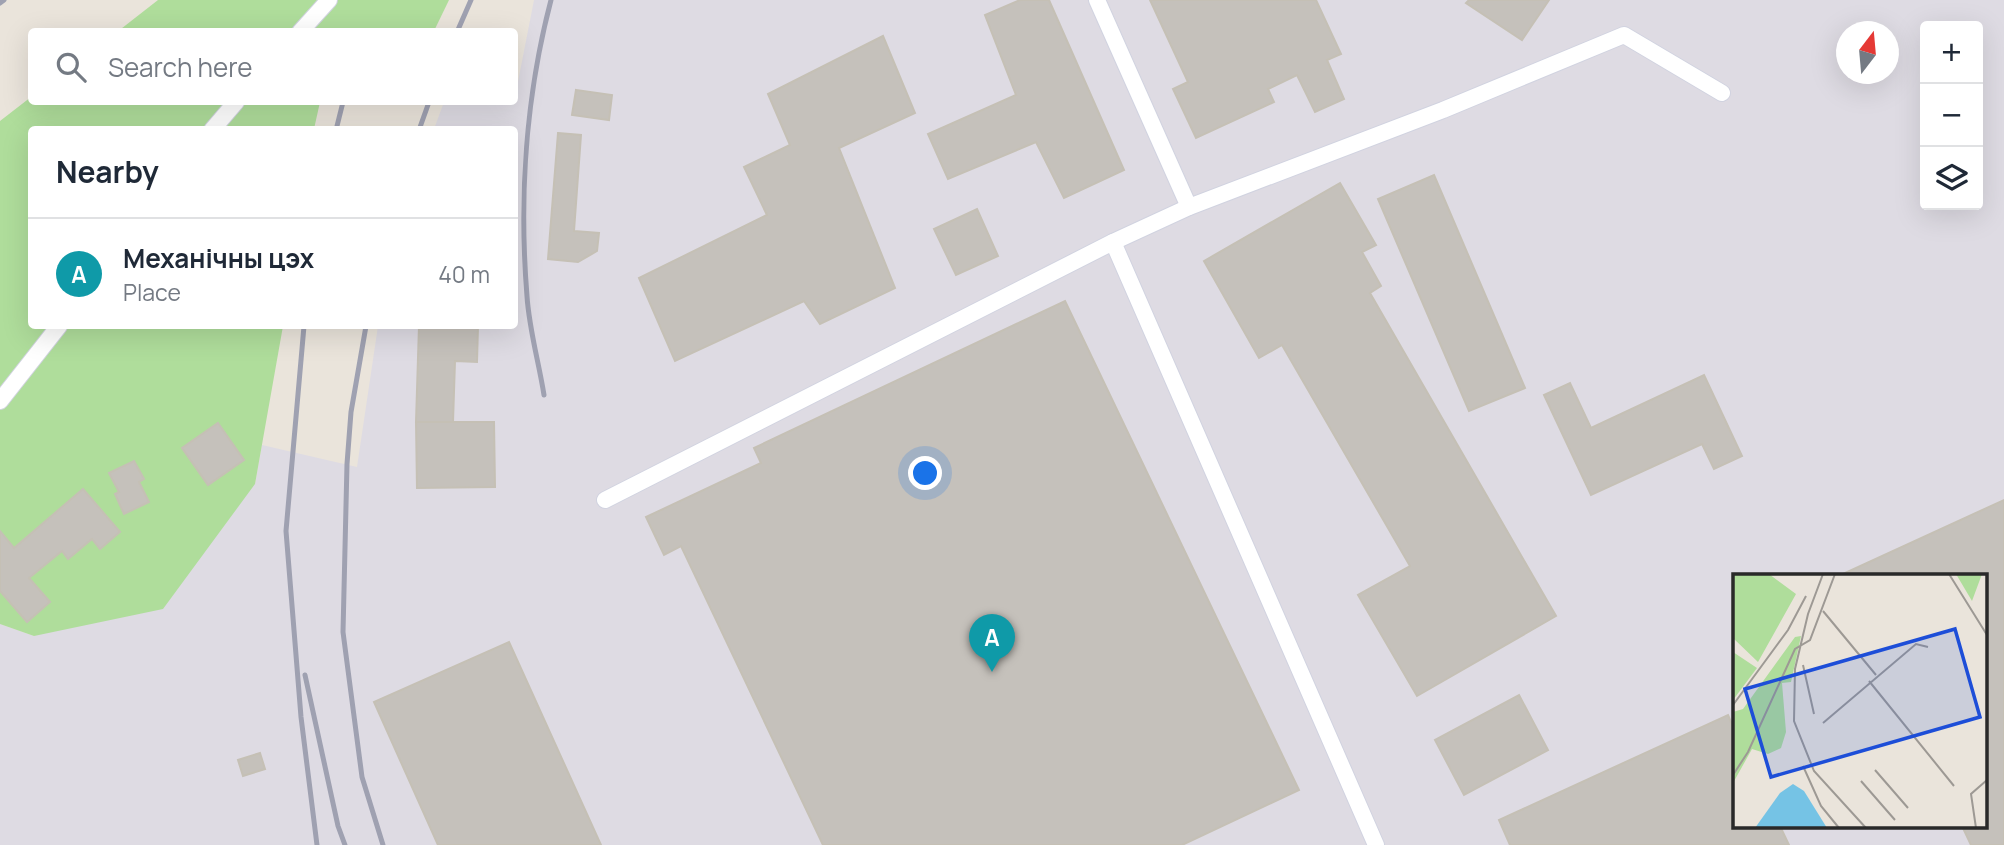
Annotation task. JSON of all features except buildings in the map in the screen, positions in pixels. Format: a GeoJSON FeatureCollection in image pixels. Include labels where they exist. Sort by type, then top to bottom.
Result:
{"type":"FeatureCollection","features":[{"type":"Feature","properties":{"kind":"lane"},"geometry":{"type":"LineString","coordinates":[[304,28],[329,0]]}},
{"type":"Feature","properties":{"kind":"lane"},"geometry":{"type":"LineString","coordinates":[[1097,0],[1189,207]]}},
{"type":"Feature","properties":{"kind":"lane"},"geometry":{"type":"LineString","coordinates":[[605,500],[1113,242],[1189,207],[1443,110],[1624,35],[1722,93]]}},
{"type":"Feature","properties":{"kind":"lane"},"geometry":{"type":"LineString","coordinates":[[215,126],[233,105]]}},
{"type":"Feature","properties":{"kind":"lane"},"geometry":{"type":"LineString","coordinates":[[1113,242],[1376,845]]}},
{"type":"Feature","properties":{"kind":"lane"},"geometry":{"type":"LineString","coordinates":[[0,401],[57,329]]}},
{"type":"Feature","properties":{"kind":"shaded area"},"geometry":{"type":"Polygon","coordinates":[[[534,0],[2004,0],[2004,845],[0,845],[0,624],[34,636],[255,484],[262,445],[357,467],[378,329],[518,329],[518,126],[435,126],[443,105],[518,105],[518,82],[534,0]]]}},
{"type":"Feature","properties":{"kind":"green space"},"geometry":{"type":"Polygon","coordinates":[[[158,0],[449,0],[435,28],[122,28],[158,0]]]}},
{"type":"Feature","properties":{"kind":"green space"},"geometry":{"type":"Polygon","coordinates":[[[28,99],[28,105],[319,105],[315,126],[28,126],[28,329],[282,329],[255,484],[163,609],[34,636],[0,624],[0,121],[28,99]]]}},
{"type":"Feature","properties":{"kind":"railway"},"geometry":{"type":"LineString","coordinates":[[0,3],[4,0]]}},
{"type":"Feature","properties":{"kind":"railway"},"geometry":{"type":"LineString","coordinates":[[459,28],[471,0]]}},
{"type":"Feature","properties":{"kind":"railway"},"geometry":{"type":"LineString","coordinates":[[544,395],[528,308],[524,184],[530,110],[551,0]]}},
{"type":"Feature","properties":{"kind":"railway"},"geometry":{"type":"LineString","coordinates":[[337,126],[342,105]]}},
{"type":"Feature","properties":{"kind":"railway"},"geometry":{"type":"LineString","coordinates":[[420,126],[428,105]]}},
{"type":"Feature","properties":{"kind":"railway"},"geometry":{"type":"LineString","coordinates":[[304,329],[286,531],[301,717],[317,845]]}},
{"type":"Feature","properties":{"kind":"railway"},"geometry":{"type":"LineString","coordinates":[[365,329],[351,412],[347,464],[343,632],[362,777],[383,845]]}},
{"type":"Feature","properties":{"kind":"railway"},"geometry":{"type":"LineString","coordinates":[[305,675],[338,826],[345,845]]}},
{"type":"Feature","properties":{"kind":"place","name":"Механічны цэх"},"geometry":{"type":"Point","coordinates":[992,672]}}]}
